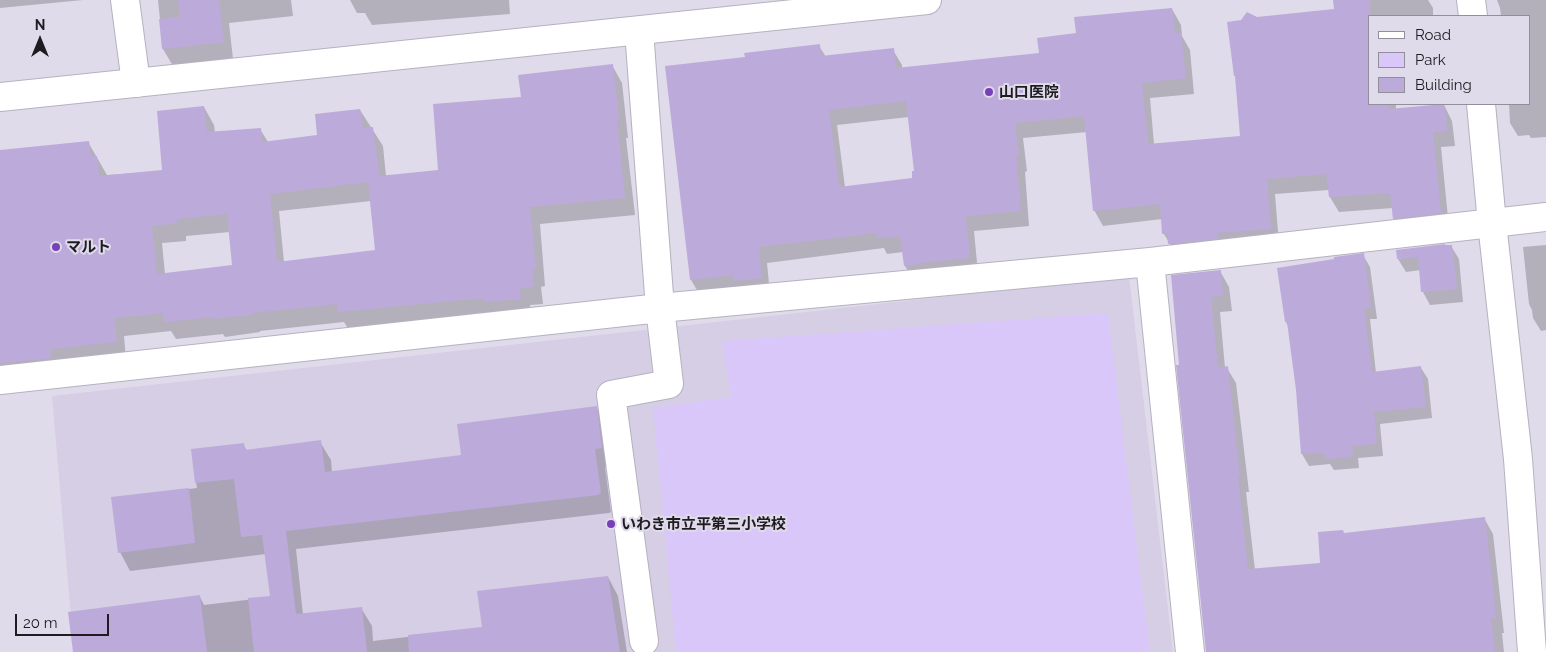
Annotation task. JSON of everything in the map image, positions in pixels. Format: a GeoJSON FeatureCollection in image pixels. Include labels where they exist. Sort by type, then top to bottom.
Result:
{"type":"FeatureCollection","features":[{"type":"Feature","properties":{"kind":"street"},"geometry":{"type":"LineString","coordinates":[[125,0],[136,83]]}},
{"type":"Feature","properties":{"kind":"street"},"geometry":{"type":"LineString","coordinates":[[0,97],[639,31],[900,1],[927,0]]}},
{"type":"Feature","properties":{"kind":"street"},"geometry":{"type":"LineString","coordinates":[[1471,0],[1473,15]]}},
{"type":"Feature","properties":{"kind":"street"},"geometry":{"type":"LineString","coordinates":[[639,31],[660,308],[669,384],[611,395],[644,641]]}},
{"type":"Feature","properties":{"kind":"street"},"geometry":{"type":"LineString","coordinates":[[1481,105],[1518,459],[1532,652]]}},
{"type":"Feature","properties":{"kind":"street"},"geometry":{"type":"LineString","coordinates":[[0,380],[660,308],[1150,262],[1546,217]]}},
{"type":"Feature","properties":{"kind":"street"},"geometry":{"type":"LineString","coordinates":[[1150,262],[1190,652]]}},
{"type":"Feature","properties":{"kind":"shaded area","name":"いわき市立平第三小学校"},"geometry":{"type":"Polygon","coordinates":[[[1129,276],[1173,652],[74,652],[52,396],[1129,276]]]}},
{"type":"Feature","properties":{"kind":"green space"},"geometry":{"type":"Polygon","coordinates":[[[1108,313],[1150,652],[676,652],[653,408],[731,397],[722,341],[1108,313]]]}},
{"type":"Feature","properties":{"kind":"building"},"geometry":{"type":"Polygon","coordinates":[[[178,0],[219,0],[224,42],[162,49],[159,19],[180,17],[178,0]]]}},
{"type":"Feature","properties":{"kind":"building"},"geometry":{"type":"Polygon","coordinates":[[[1333,0],[1370,0],[1370,15],[1368,15],[1368,105],[1389,105],[1389,109],[1444,105],[1447,131],[1433,132],[1441,213],[1393,219],[1390,193],[1329,197],[1326,174],[1267,179],[1271,229],[1217,233],[1218,239],[1168,244],[1167,234],[1162,234],[1160,204],[1093,211],[1084,116],[1015,123],[1019,156],[1016,156],[1021,211],[966,216],[970,258],[904,266],[900,236],[877,238],[876,233],[759,247],[762,278],[734,281],[733,275],[690,280],[665,66],[745,57],[744,53],[820,44],[821,56],[894,48],[896,68],[1039,53],[1037,38],[1076,33],[1074,17],[1172,8],[1175,34],[1181,33],[1186,78],[1142,83],[1148,144],[1240,136],[1235,76],[1227,22],[1241,20],[1247,12],[1257,17],[1334,9],[1333,0]],[[906,101],[829,110],[839,187],[912,178],[912,171],[914,171],[906,101]]]}},
{"type":"Feature","properties":{"kind":"building"},"geometry":{"type":"Polygon","coordinates":[[[613,64],[625,198],[530,207],[536,269],[532,269],[534,287],[520,288],[521,299],[485,302],[484,298],[337,312],[337,304],[213,319],[213,317],[164,322],[163,313],[114,318],[117,342],[50,349],[51,358],[0,363],[0,150],[89,141],[91,157],[97,156],[99,176],[162,170],[157,111],[204,106],[207,132],[261,128],[262,142],[317,135],[315,114],[360,109],[363,128],[373,127],[379,176],[438,170],[433,104],[521,97],[518,75],[613,64]],[[368,182],[270,194],[277,262],[375,250],[368,182]],[[227,214],[177,219],[177,223],[152,226],[157,274],[232,265],[227,214]]]}},
{"type":"Feature","properties":{"kind":"building"},"geometry":{"type":"Polygon","coordinates":[[[1445,244],[1452,245],[1457,289],[1421,292],[1418,257],[1397,259],[1396,250],[1445,244]]]}},
{"type":"Feature","properties":{"kind":"building"},"geometry":{"type":"Polygon","coordinates":[[[1364,253],[1371,307],[1364,308],[1372,372],[1421,366],[1426,407],[1374,412],[1377,444],[1352,446],[1353,456],[1326,459],[1325,453],[1301,454],[1296,390],[1287,322],[1285,322],[1277,268],[1364,253]]]}},
{"type":"Feature","properties":{"kind":"building"},"geometry":{"type":"Polygon","coordinates":[[[1221,270],[1223,295],[1211,297],[1218,368],[1228,366],[1248,569],[1320,563],[1318,532],[1343,530],[1344,533],[1485,517],[1496,618],[1491,618],[1495,652],[1206,652],[1176,365],[1179,365],[1171,275],[1221,270]]]}},
{"type":"Feature","properties":{"kind":"building"},"geometry":{"type":"Polygon","coordinates":[[[597,406],[602,448],[595,449],[601,493],[598,495],[286,531],[296,614],[362,607],[367,652],[254,652],[248,598],[270,596],[262,535],[241,537],[234,479],[195,483],[191,449],[244,443],[245,450],[321,440],[325,472],[461,455],[457,424],[597,406]]]}},
{"type":"Feature","properties":{"kind":"building"},"geometry":{"type":"Polygon","coordinates":[[[189,488],[195,543],[118,553],[111,497],[189,488]]]}},
{"type":"Feature","properties":{"kind":"building"},"geometry":{"type":"Polygon","coordinates":[[[608,576],[620,652],[409,652],[408,635],[482,627],[477,591],[608,576]]]}},
{"type":"Feature","properties":{"kind":"building"},"geometry":{"type":"Polygon","coordinates":[[[200,595],[207,652],[73,652],[68,612],[200,595]]]}},
{"type":"Feature","properties":{"kind":"place","name":"山口医院"},"geometry":{"type":"Point","coordinates":[989,92]}},
{"type":"Feature","properties":{"kind":"place","name":"マルト"},"geometry":{"type":"Point","coordinates":[56,247]}},
{"type":"Feature","properties":{"kind":"place","name":"いわき市立平第三小学校"},"geometry":{"type":"Point","coordinates":[611,524]}}]}
